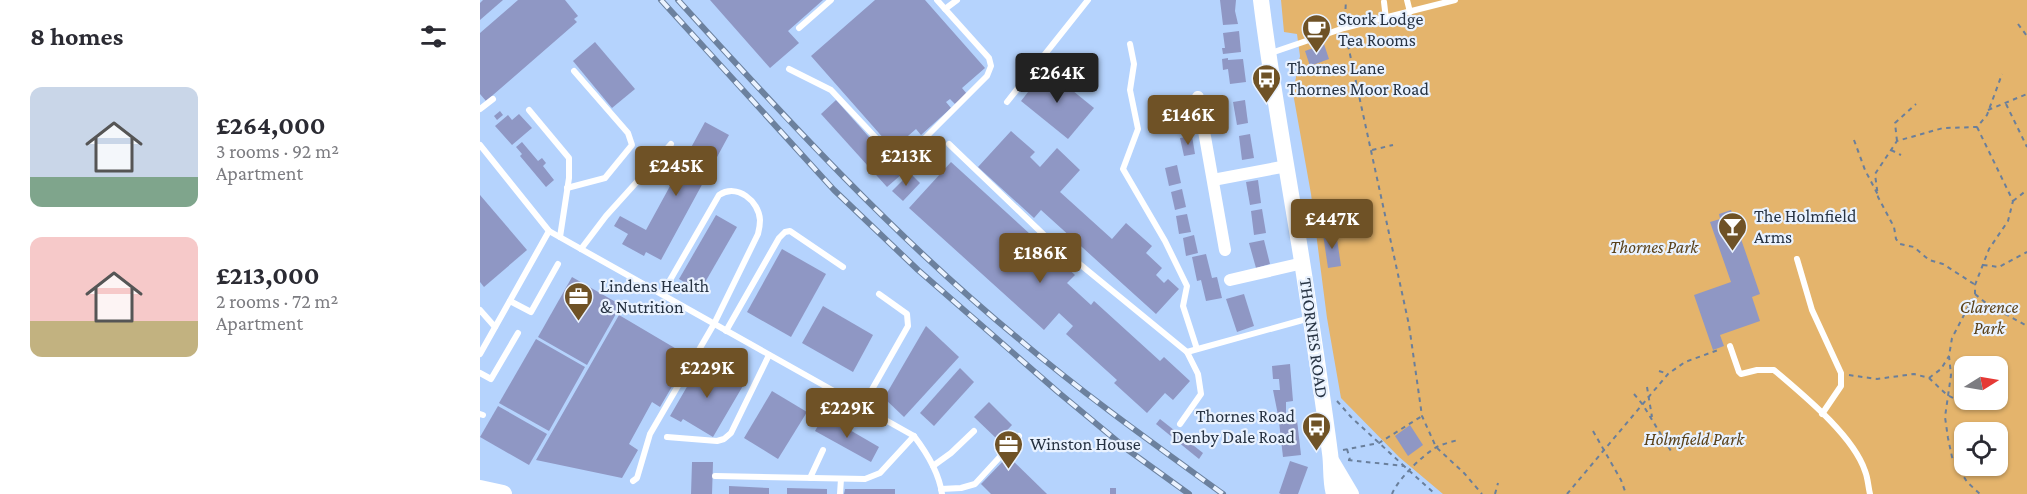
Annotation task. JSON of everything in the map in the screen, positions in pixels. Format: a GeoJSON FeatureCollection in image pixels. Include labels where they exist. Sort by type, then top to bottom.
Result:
{"type":"FeatureCollection","features":[{"type":"Feature","properties":{"kind":"main road","name":"THORNES ROAD"},"geometry":{"type":"LineString","coordinates":[[1261,0],[1311,318],[1351,494]]}},
{"type":"Feature","properties":{"kind":"main road","name":"THORNES ROAD"},"geometry":{"type":"LineString","coordinates":[[1334,494],[1331,484],[1341,454]]}},
{"type":"Feature","properties":{"kind":"main road"},"geometry":{"type":"LineString","coordinates":[[480,489],[503,494]]}},
{"type":"Feature","properties":{"kind":"street"},"geometry":{"type":"LineString","coordinates":[[1198,97],[1225,250]]}},
{"type":"Feature","properties":{"kind":"street"},"geometry":{"type":"LineString","coordinates":[[1212,180],[1287,166]]}},
{"type":"Feature","properties":{"kind":"street"},"geometry":{"type":"LineString","coordinates":[[1230,279],[1303,263]]}},
{"type":"Feature","properties":{"kind":"lane"},"geometry":{"type":"LineString","coordinates":[[799,28],[831,0]]}},
{"type":"Feature","properties":{"kind":"lane"},"geometry":{"type":"LineString","coordinates":[[789,69],[831,90],[892,155],[901,148],[918,145],[987,76],[991,66],[989,58],[937,0]]}},
{"type":"Feature","properties":{"kind":"lane"},"geometry":{"type":"LineString","coordinates":[[945,9],[957,0]]}},
{"type":"Feature","properties":{"kind":"lane"},"geometry":{"type":"LineString","coordinates":[[1007,102],[1088,0]]}},
{"type":"Feature","properties":{"kind":"lane"},"geometry":{"type":"LineString","coordinates":[[1407,0],[1410,12]]}},
{"type":"Feature","properties":{"kind":"lane"},"geometry":{"type":"LineString","coordinates":[[1268,54],[1344,28],[1455,0]]}},
{"type":"Feature","properties":{"kind":"lane"},"geometry":{"type":"LineString","coordinates":[[1384,2],[1386,19]]}},
{"type":"Feature","properties":{"kind":"lane"},"geometry":{"type":"LineString","coordinates":[[1130,44],[1134,63],[1130,90],[1138,129],[1123,169],[1188,286],[1183,306],[1197,349]]}},
{"type":"Feature","properties":{"kind":"lane"},"geometry":{"type":"LineString","coordinates":[[567,188],[605,178],[632,145],[628,133],[574,71]]}},
{"type":"Feature","properties":{"kind":"lane"},"geometry":{"type":"LineString","coordinates":[[480,109],[493,99]]}},
{"type":"Feature","properties":{"kind":"lane"},"geometry":{"type":"LineString","coordinates":[[529,110],[569,158],[560,237]]}},
{"type":"Feature","properties":{"kind":"lane"},"geometry":{"type":"LineString","coordinates":[[580,249],[606,216],[671,144]]}},
{"type":"Feature","properties":{"kind":"lane"},"geometry":{"type":"LineString","coordinates":[[949,144],[1043,234],[1187,352],[1198,374],[1202,394],[1180,424]]}},
{"type":"Feature","properties":{"kind":"lane"},"geometry":{"type":"LineString","coordinates":[[480,146],[549,231],[914,436],[927,453],[942,492],[975,484],[1019,436]]}},
{"type":"Feature","properties":{"kind":"lane"},"geometry":{"type":"LineString","coordinates":[[633,481],[637,478],[650,434],[714,324],[758,234],[760,219],[755,204],[736,190],[725,191],[719,195],[662,294]]}},
{"type":"Feature","properties":{"kind":"lane"},"geometry":{"type":"LineString","coordinates":[[480,354],[482,345],[495,327],[549,231]]}},
{"type":"Feature","properties":{"kind":"lane"},"geometry":{"type":"LineString","coordinates":[[726,331],[779,238],[785,232],[790,231],[843,267]]}},
{"type":"Feature","properties":{"kind":"lane"},"geometry":{"type":"LineString","coordinates":[[1797,259],[1812,310],[1841,373],[1840,386],[1822,414]]}},
{"type":"Feature","properties":{"kind":"lane"},"geometry":{"type":"LineString","coordinates":[[510,301],[531,312],[558,264]]}},
{"type":"Feature","properties":{"kind":"lane"},"geometry":{"type":"LineString","coordinates":[[862,407],[908,326],[907,314],[879,294]]}},
{"type":"Feature","properties":{"kind":"lane"},"geometry":{"type":"LineString","coordinates":[[480,310],[495,327]]}},
{"type":"Feature","properties":{"kind":"lane"},"geometry":{"type":"LineString","coordinates":[[1187,352],[1311,318]]}},
{"type":"Feature","properties":{"kind":"lane"},"geometry":{"type":"LineString","coordinates":[[480,373],[491,379],[518,333]]}},
{"type":"Feature","properties":{"kind":"lane"},"geometry":{"type":"LineString","coordinates":[[1730,346],[1741,374],[1757,370],[1774,370],[1822,414],[1854,450],[1865,470],[1870,494]]}},
{"type":"Feature","properties":{"kind":"lane"},"geometry":{"type":"LineString","coordinates":[[667,436],[717,441],[724,439],[731,433],[769,354]]}},
{"type":"Feature","properties":{"kind":"lane"},"geometry":{"type":"LineString","coordinates":[[933,466],[974,431]]}},
{"type":"Feature","properties":{"kind":"lane"},"geometry":{"type":"LineString","coordinates":[[715,476],[865,479],[880,472],[914,436]]}},
{"type":"Feature","properties":{"kind":"lane"},"geometry":{"type":"LineString","coordinates":[[810,478],[823,450]]}},
{"type":"Feature","properties":{"kind":"lane"},"geometry":{"type":"LineString","coordinates":[[840,494],[841,479]]}},
{"type":"Feature","properties":{"kind":"path"},"geometry":{"type":"LineString","coordinates":[[1346,0],[1344,28],[1409,325],[1422,416],[1436,447],[1464,473],[1482,494]]}},
{"type":"Feature","properties":{"kind":"path"},"geometry":{"type":"LineString","coordinates":[[2018,24],[2027,36]]}},
{"type":"Feature","properties":{"kind":"path"},"geometry":{"type":"LineString","coordinates":[[1977,127],[1988,110],[2002,74]]}},
{"type":"Feature","properties":{"kind":"path"},"geometry":{"type":"LineString","coordinates":[[1988,110],[2027,94]]}},
{"type":"Feature","properties":{"kind":"path"},"geometry":{"type":"LineString","coordinates":[[1878,197],[1875,174],[1897,141],[1895,123],[1916,104]]}},
{"type":"Feature","properties":{"kind":"path"},"geometry":{"type":"LineString","coordinates":[[2006,104],[2027,147]]}},
{"type":"Feature","properties":{"kind":"path"},"geometry":{"type":"LineString","coordinates":[[1897,141],[1943,128],[1977,127]]}},
{"type":"Feature","properties":{"kind":"path"},"geometry":{"type":"LineString","coordinates":[[1977,127],[2013,201]]}},
{"type":"Feature","properties":{"kind":"path"},"geometry":{"type":"LineString","coordinates":[[1854,140],[1865,170],[1894,227],[1896,239],[1900,244],[1914,247],[1929,260],[1943,264],[1975,285]]}},
{"type":"Feature","properties":{"kind":"path"},"geometry":{"type":"LineString","coordinates":[[1372,150],[1393,146]]}},
{"type":"Feature","properties":{"kind":"path"},"geometry":{"type":"LineString","coordinates":[[1891,150],[1901,155]]}},
{"type":"Feature","properties":{"kind":"path"},"geometry":{"type":"LineString","coordinates":[[1865,170],[1875,174]]}},
{"type":"Feature","properties":{"kind":"path"},"geometry":{"type":"LineString","coordinates":[[1980,494],[1967,482],[1952,457],[1946,426],[1947,395],[1951,375],[1949,356],[1952,338],[1975,294],[1975,285],[1989,249],[2008,221],[2013,201],[2027,190]]}},
{"type":"Feature","properties":{"kind":"path"},"geometry":{"type":"LineString","coordinates":[[1983,265],[1999,267],[2027,252]]}},
{"type":"Feature","properties":{"kind":"path"},"geometry":{"type":"LineString","coordinates":[[1975,294],[1987,304],[2027,326]]}},
{"type":"Feature","properties":{"kind":"path"},"geometry":{"type":"LineString","coordinates":[[1567,494],[1668,374],[1685,362],[1730,346]]}},
{"type":"Feature","properties":{"kind":"path"},"geometry":{"type":"LineString","coordinates":[[1929,378],[1941,369],[1949,356]]}},
{"type":"Feature","properties":{"kind":"path"},"geometry":{"type":"LineString","coordinates":[[1659,371],[1668,374]]}},
{"type":"Feature","properties":{"kind":"path"},"geometry":{"type":"LineString","coordinates":[[1841,373],[1877,380],[1914,374],[1929,378],[1947,395],[1954,398]]}},
{"type":"Feature","properties":{"kind":"path"},"geometry":{"type":"LineString","coordinates":[[1647,387],[1652,420]]}},
{"type":"Feature","properties":{"kind":"path"},"geometry":{"type":"LineString","coordinates":[[1634,394],[1671,451]]}},
{"type":"Feature","properties":{"kind":"path"},"geometry":{"type":"LineString","coordinates":[[1336,400],[1404,466]]}},
{"type":"Feature","properties":{"kind":"path"},"geometry":{"type":"LineString","coordinates":[[1341,454],[1379,443],[1422,416]]}},
{"type":"Feature","properties":{"kind":"path"},"geometry":{"type":"LineString","coordinates":[[1593,431],[1621,480],[1626,494]]}},
{"type":"Feature","properties":{"kind":"path"},"geometry":{"type":"LineString","coordinates":[[1392,494],[1394,488],[1408,472],[1436,447],[1458,440]]}},
{"type":"Feature","properties":{"kind":"path"},"geometry":{"type":"LineString","coordinates":[[1341,454],[1350,460]]}},
{"type":"Feature","properties":{"kind":"path"},"geometry":{"type":"LineString","coordinates":[[1408,472],[1435,494]]}},
{"type":"Feature","properties":{"kind":"path"},"geometry":{"type":"LineString","coordinates":[[1495,494],[1498,483]]}},
{"type":"Feature","properties":{"kind":"green space","name":"Thornes Park"},"geometry":{"type":"Polygon","coordinates":[[[1281,0],[2027,0],[2027,494],[1443,494],[1399,457],[1341,398],[1327,318],[1311,194],[1293,93],[1300,56],[1297,34],[1284,32],[1281,0]]]}},
{"type":"Feature","properties":{"kind":"building"},"geometry":{"type":"Polygon","coordinates":[[[483,0],[503,0],[480,20],[480,3],[483,0]]]}},
{"type":"Feature","properties":{"kind":"building"},"geometry":{"type":"Polygon","coordinates":[[[518,0],[565,0],[578,16],[574,19],[577,22],[486,101],[480,94],[480,33],[518,0]]]}},
{"type":"Feature","properties":{"kind":"building"},"geometry":{"type":"Polygon","coordinates":[[[710,0],[823,0],[788,31],[799,43],[770,68],[710,0]]]}},
{"type":"Feature","properties":{"kind":"building"},"geometry":{"type":"Polygon","coordinates":[[[875,0],[925,0],[985,68],[962,88],[967,94],[955,104],[950,99],[946,102],[951,108],[921,135],[916,129],[893,149],[811,56],[875,0]]]}},
{"type":"Feature","properties":{"kind":"building"},"geometry":{"type":"Polygon","coordinates":[[[1220,0],[1236,0],[1235,11],[1238,24],[1223,25],[1220,0]]]}},
{"type":"Feature","properties":{"kind":"building"},"geometry":{"type":"Polygon","coordinates":[[[1239,31],[1241,52],[1223,54],[1222,48],[1225,48],[1223,33],[1239,31]]]}},
{"type":"Feature","properties":{"kind":"building"},"geometry":{"type":"Polygon","coordinates":[[[595,42],[635,89],[612,108],[573,61],[595,42]]]}},
{"type":"Feature","properties":{"kind":"building","name":"Stork Lodge Tea Rooms"},"geometry":{"type":"Polygon","coordinates":[[[1324,44],[1329,59],[1310,66],[1305,51],[1324,44]]]}},
{"type":"Feature","properties":{"kind":"building"},"geometry":{"type":"Polygon","coordinates":[[[1228,58],[1228,60],[1243,59],[1246,82],[1230,84],[1228,69],[1223,70],[1222,59],[1228,58]]]}},
{"type":"Feature","properties":{"kind":"building"},"geometry":{"type":"Polygon","coordinates":[[[1046,69],[1094,108],[1068,139],[1021,101],[1046,69]]]}},
{"type":"Feature","properties":{"kind":"building"},"geometry":{"type":"Polygon","coordinates":[[[836,100],[902,174],[887,187],[821,114],[836,100]]]}},
{"type":"Feature","properties":{"kind":"building"},"geometry":{"type":"Polygon","coordinates":[[[1245,100],[1248,123],[1237,125],[1233,102],[1245,100]]]}},
{"type":"Feature","properties":{"kind":"building"},"geometry":{"type":"Polygon","coordinates":[[[1187,109],[1190,127],[1179,129],[1176,111],[1187,109]]]}},
{"type":"Feature","properties":{"kind":"building"},"geometry":{"type":"Polygon","coordinates":[[[500,111],[503,115],[497,120],[494,116],[500,111]]]}},
{"type":"Feature","properties":{"kind":"building"},"geometry":{"type":"Polygon","coordinates":[[[519,114],[532,128],[512,145],[495,126],[508,115],[512,120],[519,114]]]}},
{"type":"Feature","properties":{"kind":"building"},"geometry":{"type":"Polygon","coordinates":[[[705,122],[729,135],[661,260],[646,252],[644,256],[622,244],[628,234],[614,226],[620,216],[646,230],[705,122]]]}},
{"type":"Feature","properties":{"kind":"building"},"geometry":{"type":"Polygon","coordinates":[[[1011,131],[1035,152],[1030,157],[1040,167],[1057,148],[1080,170],[1060,192],[1112,239],[1126,223],[1152,246],[1146,253],[1162,268],[1156,275],[1164,283],[1168,279],[1179,289],[1156,314],[1041,210],[1034,218],[978,167],[1011,131]]]}},
{"type":"Feature","properties":{"kind":"building"},"geometry":{"type":"Polygon","coordinates":[[[1250,134],[1254,158],[1242,160],[1239,136],[1250,134]]]}},
{"type":"Feature","properties":{"kind":"building"},"geometry":{"type":"Polygon","coordinates":[[[1192,136],[1195,154],[1184,156],[1180,138],[1192,136]]]}},
{"type":"Feature","properties":{"kind":"building"},"geometry":{"type":"Polygon","coordinates":[[[522,142],[538,161],[542,158],[546,163],[543,166],[554,180],[546,187],[520,156],[522,154],[516,147],[522,142]]]}},
{"type":"Feature","properties":{"kind":"building"},"geometry":{"type":"Polygon","coordinates":[[[951,162],[1075,275],[1067,283],[1091,305],[1094,301],[1160,361],[1164,357],[1190,381],[1173,400],[1165,393],[1147,413],[1114,383],[1117,380],[1066,334],[1073,326],[1059,313],[1044,330],[909,208],[951,162]]]}},
{"type":"Feature","properties":{"kind":"building"},"geometry":{"type":"Polygon","coordinates":[[[1177,165],[1181,183],[1169,186],[1165,168],[1177,165]]]}},
{"type":"Feature","properties":{"kind":"building"},"geometry":{"type":"Polygon","coordinates":[[[910,173],[920,183],[903,201],[892,191],[910,173]]]}},
{"type":"Feature","properties":{"kind":"building"},"geometry":{"type":"Polygon","coordinates":[[[1258,180],[1261,203],[1250,205],[1246,182],[1258,180]]]}},
{"type":"Feature","properties":{"kind":"building"},"geometry":{"type":"Polygon","coordinates":[[[1182,189],[1186,207],[1175,210],[1171,192],[1182,189]]]}},
{"type":"Feature","properties":{"kind":"building"},"geometry":{"type":"Polygon","coordinates":[[[480,195],[527,250],[484,287],[480,282],[480,195]]]}},
{"type":"Feature","properties":{"kind":"building"},"geometry":{"type":"Polygon","coordinates":[[[1262,209],[1266,233],[1254,235],[1251,211],[1262,209]]]}},
{"type":"Feature","properties":{"kind":"building","name":"The Holmfield Arms"},"geometry":{"type":"Polygon","coordinates":[[[1731,210],[1760,294],[1752,297],[1760,321],[1720,335],[1724,346],[1713,350],[1694,295],[1731,282],[1710,222],[1720,219],[1719,214],[1731,210]]]}},
{"type":"Feature","properties":{"kind":"building"},"geometry":{"type":"Polygon","coordinates":[[[1187,214],[1191,232],[1179,234],[1176,216],[1187,214]]]}},
{"type":"Feature","properties":{"kind":"building"},"geometry":{"type":"Polygon","coordinates":[[[716,215],[737,227],[700,291],[679,279],[716,215]]]}},
{"type":"Feature","properties":{"kind":"building"},"geometry":{"type":"Polygon","coordinates":[[[1336,232],[1341,266],[1328,268],[1323,234],[1336,232]]]}},
{"type":"Feature","properties":{"kind":"building"},"geometry":{"type":"Polygon","coordinates":[[[1194,235],[1198,253],[1186,256],[1183,238],[1194,235]]]}},
{"type":"Feature","properties":{"kind":"building"},"geometry":{"type":"Polygon","coordinates":[[[1264,240],[1270,264],[1256,268],[1249,243],[1264,240]]]}},
{"type":"Feature","properties":{"kind":"building"},"geometry":{"type":"Polygon","coordinates":[[[782,249],[826,274],[791,337],[747,312],[782,249]]]}},
{"type":"Feature","properties":{"kind":"building"},"geometry":{"type":"Polygon","coordinates":[[[1206,254],[1212,278],[1217,277],[1222,298],[1206,301],[1201,280],[1197,281],[1192,257],[1206,254]]]}},
{"type":"Feature","properties":{"kind":"building","name":"Lindens Health & Nutrition"},"geometry":{"type":"Polygon","coordinates":[[[572,277],[621,305],[587,365],[538,337],[572,277]]]}},
{"type":"Feature","properties":{"kind":"building"},"geometry":{"type":"Polygon","coordinates":[[[1244,294],[1254,326],[1237,332],[1226,299],[1244,294]]]}},
{"type":"Feature","properties":{"kind":"building"},"geometry":{"type":"Polygon","coordinates":[[[823,306],[873,335],[853,372],[802,343],[823,306]]]}},
{"type":"Feature","properties":{"kind":"building"},"geometry":{"type":"Polygon","coordinates":[[[619,315],[685,354],[680,363],[676,361],[666,379],[674,383],[660,407],[652,402],[629,444],[638,450],[622,478],[536,460],[619,315]]]}},
{"type":"Feature","properties":{"kind":"building"},"geometry":{"type":"Polygon","coordinates":[[[926,326],[959,357],[904,417],[884,398],[926,326]]]}},
{"type":"Feature","properties":{"kind":"building"},"geometry":{"type":"Polygon","coordinates":[[[536,339],[585,367],[549,431],[499,403],[536,339]]]}},
{"type":"Feature","properties":{"kind":"building"},"geometry":{"type":"Polygon","coordinates":[[[1290,364],[1293,401],[1286,402],[1286,415],[1278,415],[1273,390],[1280,390],[1279,379],[1273,379],[1272,366],[1290,364]]]}},
{"type":"Feature","properties":{"kind":"building"},"geometry":{"type":"Polygon","coordinates":[[[711,365],[744,384],[713,437],[683,419],[681,422],[670,416],[699,366],[707,371],[711,365]]]}},
{"type":"Feature","properties":{"kind":"building"},"geometry":{"type":"Polygon","coordinates":[[[960,368],[974,382],[934,426],[920,413],[960,368]]]}},
{"type":"Feature","properties":{"kind":"building"},"geometry":{"type":"Polygon","coordinates":[[[772,391],[807,412],[778,459],[744,438],[772,391]]]}},
{"type":"Feature","properties":{"kind":"building"},"geometry":{"type":"Polygon","coordinates":[[[989,402],[1012,425],[998,440],[974,417],[989,402]]]}},
{"type":"Feature","properties":{"kind":"building"},"geometry":{"type":"Polygon","coordinates":[[[498,406],[547,434],[529,465],[480,437],[498,406]]]}},
{"type":"Feature","properties":{"kind":"building"},"geometry":{"type":"Polygon","coordinates":[[[824,415],[879,447],[871,462],[815,431],[824,415]]]}},
{"type":"Feature","properties":{"kind":"building"},"geometry":{"type":"Polygon","coordinates":[[[1160,419],[1203,453],[1199,459],[1156,424],[1160,419]]]}},
{"type":"Feature","properties":{"kind":"building"},"geometry":{"type":"Polygon","coordinates":[[[1297,420],[1301,455],[1283,457],[1279,422],[1297,420]]]}},
{"type":"Feature","properties":{"kind":"building"},"geometry":{"type":"Polygon","coordinates":[[[1410,425],[1423,445],[1408,456],[1395,436],[1410,425]]]}},
{"type":"Feature","properties":{"kind":"building","name":"Winston House"},"geometry":{"type":"Polygon","coordinates":[[[1008,456],[1047,494],[991,494],[981,484],[1008,456]]]}},
{"type":"Feature","properties":{"kind":"building"},"geometry":{"type":"Polygon","coordinates":[[[1290,461],[1308,467],[1298,494],[1281,494],[1279,493],[1290,461]]]}},
{"type":"Feature","properties":{"kind":"building"},"geometry":{"type":"Polygon","coordinates":[[[692,462],[713,462],[712,494],[691,494],[692,462]]]}},
{"type":"Feature","properties":{"kind":"building"},"geometry":{"type":"Polygon","coordinates":[[[729,486],[769,488],[769,494],[729,494],[729,486]]]}},
{"type":"Feature","properties":{"kind":"building"},"geometry":{"type":"Polygon","coordinates":[[[787,488],[827,489],[827,494],[787,494],[787,488]]]}},
{"type":"Feature","properties":{"kind":"building"},"geometry":{"type":"Polygon","coordinates":[[[1110,488],[1116,488],[1116,494],[1110,494],[1110,488]]]}},
{"type":"Feature","properties":{"kind":"building"},"geometry":{"type":"Polygon","coordinates":[[[845,489],[895,489],[895,494],[844,494],[845,489]]]}},
{"type":"Feature","properties":{"kind":"railway"},"geometry":{"type":"LineString","coordinates":[[661,0],[834,190],[918,270],[1128,450],[1189,494]]}},
{"type":"Feature","properties":{"kind":"railway"},"geometry":{"type":"LineString","coordinates":[[678,0],[801,133],[929,261],[1069,380],[1223,494]]}},
{"type":"Feature","properties":{"kind":"place","name":"Stork Lodge Tea Rooms"},"geometry":{"type":"Point","coordinates":[1317,54]}},
{"type":"Feature","properties":{"kind":"place","name":"Thornes Lane Thornes Moor Road"},"geometry":{"type":"Point","coordinates":[1266,104]}},
{"type":"Feature","properties":{"kind":"place","name":"The Holmfield Arms"},"geometry":{"type":"Point","coordinates":[1733,252]}},
{"type":"Feature","properties":{"kind":"place","name":"Lindens Health & Nutrition"},"geometry":{"type":"Point","coordinates":[579,322]}},
{"type":"Feature","properties":{"kind":"place","name":"Thornes Road Denby Dale Road"},"geometry":{"type":"Point","coordinates":[1316,452]}},
{"type":"Feature","properties":{"kind":"place","name":"Winston House"},"geometry":{"type":"Point","coordinates":[1009,470]}},
{"type":"Feature","properties":{"kind":"park label","name":"Clarence Park"},"geometry":{"type":"Point","coordinates":[1989,317]}},
{"type":"Feature","properties":{"kind":"park label","name":"Holmfield Park"},"geometry":{"type":"Point","coordinates":[1694,439]}}]}
